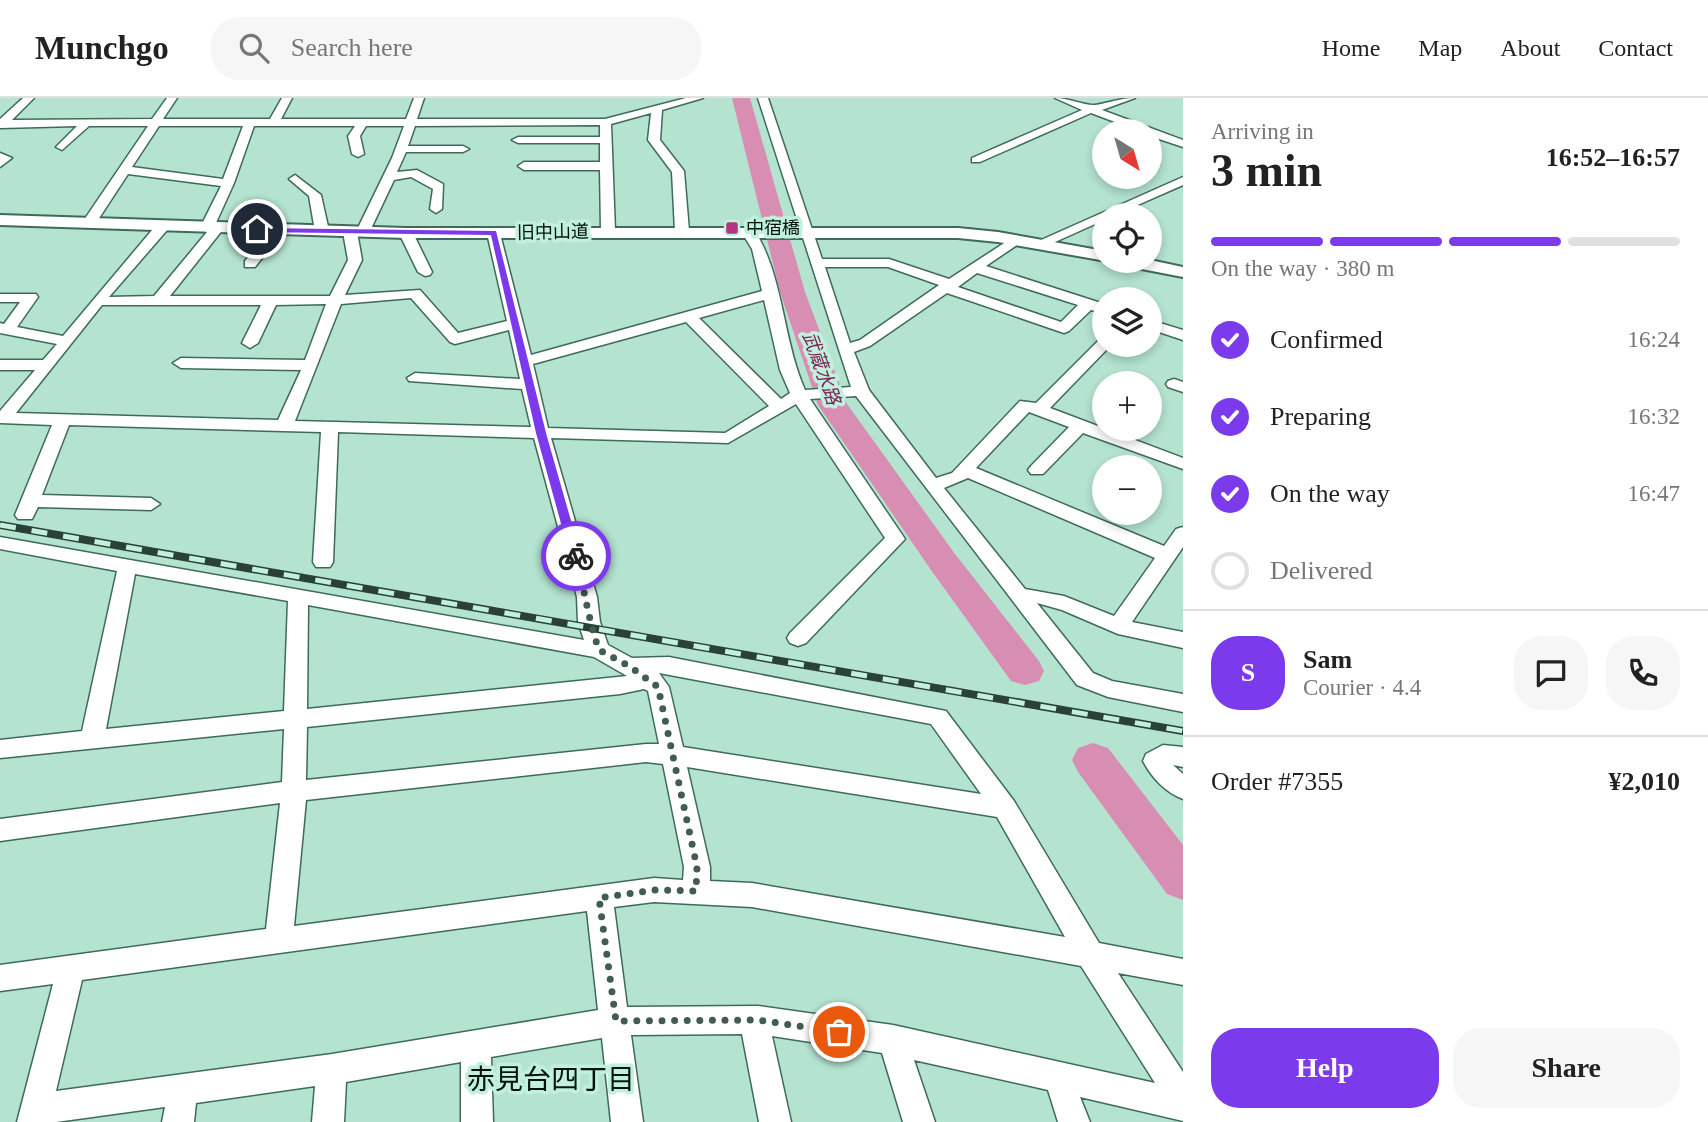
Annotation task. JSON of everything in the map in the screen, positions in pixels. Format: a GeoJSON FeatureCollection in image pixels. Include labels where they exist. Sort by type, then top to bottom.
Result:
{"type":"FeatureCollection","features":[{"type":"Feature","properties":{"kind":"main road","name":"旧中山道"},"geometry":{"type":"LineString","coordinates":[[0,220],[406,233],[971,233],[1092,255]]}},
{"type":"Feature","properties":{"kind":"main road"},"geometry":{"type":"LineString","coordinates":[[1162,268],[1183,272]]}},
{"type":"Feature","properties":{"kind":"street"},"geometry":{"type":"LineString","coordinates":[[1,124],[29,98]]}},
{"type":"Feature","properties":{"kind":"street"},"geometry":{"type":"LineString","coordinates":[[89,223],[172,98]]}},
{"type":"Feature","properties":{"kind":"street"},"geometry":{"type":"LineString","coordinates":[[273,123],[287,98]]}},
{"type":"Feature","properties":{"kind":"street"},"geometry":{"type":"LineString","coordinates":[[285,424],[335,300],[355,260],[357,232],[390,177],[419,98]]}},
{"type":"Feature","properties":{"kind":"street"},"geometry":{"type":"LineString","coordinates":[[1,124],[606,122],[698,98]]}},
{"type":"Feature","properties":{"kind":"street"},"geometry":{"type":"LineString","coordinates":[[763,98],[803,231],[845,350],[854,391],[1085,679],[1108,690],[1183,703]]}},
{"type":"Feature","properties":{"kind":"street"},"geometry":{"type":"LineString","coordinates":[[976,160],[1090,110],[1130,98]]}},
{"type":"Feature","properties":{"kind":"street"},"geometry":{"type":"LineString","coordinates":[[1068,99],[1115,119]]}},
{"type":"Feature","properties":{"kind":"street"},"geometry":{"type":"LineString","coordinates":[[0,107],[20,107]]}},
{"type":"Feature","properties":{"kind":"street"},"geometry":{"type":"LineString","coordinates":[[657,109],[654,140],[678,171],[682,231]]}},
{"type":"Feature","properties":{"kind":"street"},"geometry":{"type":"LineString","coordinates":[[606,122],[608,231]]}},
{"type":"Feature","properties":{"kind":"street"},"geometry":{"type":"LineString","coordinates":[[24,138],[40,123]]}},
{"type":"Feature","properties":{"kind":"street"},"geometry":{"type":"LineString","coordinates":[[358,154],[354,136],[362,123]]}},
{"type":"Feature","properties":{"kind":"street"},"geometry":{"type":"LineString","coordinates":[[62,147],[85,124]]}},
{"type":"Feature","properties":{"kind":"street"},"geometry":{"type":"LineString","coordinates":[[159,300],[212,228],[250,124]]}},
{"type":"Feature","properties":{"kind":"street"},"geometry":{"type":"LineString","coordinates":[[1162,136],[1183,144]]}},
{"type":"Feature","properties":{"kind":"street"},"geometry":{"type":"LineString","coordinates":[[518,140],[606,140]]}},
{"type":"Feature","properties":{"kind":"street"},"geometry":{"type":"LineString","coordinates":[[401,149],[463,149]]}},
{"type":"Feature","properties":{"kind":"street"},"geometry":{"type":"LineString","coordinates":[[0,157],[6,158],[0,163]]}},
{"type":"Feature","properties":{"kind":"street"},"geometry":{"type":"LineString","coordinates":[[524,166],[607,166]]}},
{"type":"Feature","properties":{"kind":"street"},"geometry":{"type":"LineString","coordinates":[[124,170],[228,183]]}},
{"type":"Feature","properties":{"kind":"street"},"geometry":{"type":"LineString","coordinates":[[390,177],[413,173],[439,187],[436,209]]}},
{"type":"Feature","properties":{"kind":"street"},"geometry":{"type":"LineString","coordinates":[[295,179],[315,195],[322,231]]}},
{"type":"Feature","properties":{"kind":"street"},"geometry":{"type":"LineString","coordinates":[[1039,244],[1183,181]]}},
{"type":"Feature","properties":{"kind":"street"},"geometry":{"type":"LineString","coordinates":[[2,418],[163,226]]}},
{"type":"Feature","properties":{"kind":"street"},"geometry":{"type":"LineString","coordinates":[[250,264],[277,230]]}},
{"type":"Feature","properties":{"kind":"street"},"geometry":{"type":"LineString","coordinates":[[753,231],[788,370],[895,539],[798,638]]}},
{"type":"Feature","properties":{"kind":"street"},"geometry":{"type":"LineString","coordinates":[[406,233],[425,272]]}},
{"type":"Feature","properties":{"kind":"street"},"geometry":{"type":"LineString","coordinates":[[494,233],[541,433],[587,597],[589,622],[599,650]]}},
{"type":"Feature","properties":{"kind":"street"},"geometry":{"type":"LineString","coordinates":[[845,350],[865,343],[1015,240]]}},
{"type":"Feature","properties":{"kind":"street"},"geometry":{"type":"LineString","coordinates":[[816,262],[897,264],[1064,328],[1088,304]]}},
{"type":"Feature","properties":{"kind":"street"},"geometry":{"type":"LineString","coordinates":[[977,268],[1092,305]]}},
{"type":"Feature","properties":{"kind":"street"},"geometry":{"type":"LineString","coordinates":[[98,301],[335,300],[415,293],[455,339],[515,324]]}},
{"type":"Feature","properties":{"kind":"street"},"geometry":{"type":"LineString","coordinates":[[524,362],[769,294]]}},
{"type":"Feature","properties":{"kind":"street"},"geometry":{"type":"LineString","coordinates":[[0,298],[31,297],[5,328],[67,341]]}},
{"type":"Feature","properties":{"kind":"street"},"geometry":{"type":"LineString","coordinates":[[250,343],[271,299]]}},
{"type":"Feature","properties":{"kind":"street"},"geometry":{"type":"LineString","coordinates":[[688,315],[778,406]]}},
{"type":"Feature","properties":{"kind":"street"},"geometry":{"type":"LineString","coordinates":[[1162,328],[1183,335]]}},
{"type":"Feature","properties":{"kind":"street"},"geometry":{"type":"LineString","coordinates":[[1039,410],[1092,355]]}},
{"type":"Feature","properties":{"kind":"street"},"geometry":{"type":"LineString","coordinates":[[181,362],[311,365]]}},
{"type":"Feature","properties":{"kind":"street"},"geometry":{"type":"LineString","coordinates":[[0,365],[48,365]]}},
{"type":"Feature","properties":{"kind":"street"},"geometry":{"type":"LineString","coordinates":[[415,378],[529,384]]}},
{"type":"Feature","properties":{"kind":"street"},"geometry":{"type":"LineString","coordinates":[[2,418],[728,438],[778,406],[804,394],[854,391]]}},
{"type":"Feature","properties":{"kind":"street"},"geometry":{"type":"LineString","coordinates":[[932,486],[958,477],[1026,405],[1183,464]]}},
{"type":"Feature","properties":{"kind":"street"},"geometry":{"type":"LineString","coordinates":[[63,419],[28,508],[151,504]]}},
{"type":"Feature","properties":{"kind":"street"},"geometry":{"type":"LineString","coordinates":[[323,562],[330,425]]}},
{"type":"Feature","properties":{"kind":"street"},"geometry":{"type":"LineString","coordinates":[[1037,470],[1080,426]]}},
{"type":"Feature","properties":{"kind":"street"},"geometry":{"type":"LineString","coordinates":[[965,470],[1167,555]]}},
{"type":"Feature","properties":{"kind":"street"},"geometry":{"type":"LineString","coordinates":[[1118,626],[1183,533]]}},
{"type":"Feature","properties":{"kind":"street"},"geometry":{"type":"LineString","coordinates":[[1,545],[599,650],[629,666],[658,687],[697,867],[696,891]]}},
{"type":"Feature","properties":{"kind":"street"},"geometry":{"type":"LineString","coordinates":[[92,739],[124,576],[129,566]]}},
{"type":"Feature","properties":{"kind":"street"},"geometry":{"type":"LineString","coordinates":[[1018,596],[1042,595],[1118,626],[1144,634],[1183,640]]}},
{"type":"Feature","properties":{"kind":"street"},"geometry":{"type":"LineString","coordinates":[[279,940],[294,791],[298,598]]}},
{"type":"Feature","properties":{"kind":"street"},"geometry":{"type":"LineString","coordinates":[[629,666],[670,665],[937,717],[1005,808],[1089,953],[1183,1102]]}},
{"type":"Feature","properties":{"kind":"street"},"geometry":{"type":"LineString","coordinates":[[0,749],[620,686],[651,680]]}},
{"type":"Feature","properties":{"kind":"street"},"geometry":{"type":"LineString","coordinates":[[0,830],[294,791],[634,754],[674,755],[1005,808]]}},
{"type":"Feature","properties":{"kind":"street"},"geometry":{"type":"LineString","coordinates":[[1183,757],[1163,755],[1155,761],[1160,769],[1183,789]]}},
{"type":"Feature","properties":{"kind":"street"},"geometry":{"type":"LineString","coordinates":[[0,978],[654,890],[752,895],[1089,953],[1183,972]]}},
{"type":"Feature","properties":{"kind":"street"},"geometry":{"type":"LineString","coordinates":[[599,898],[627,1122]]}},
{"type":"Feature","properties":{"kind":"street"},"geometry":{"type":"LineString","coordinates":[[71,968],[35,1116],[183,1088],[332,1069],[616,1021],[758,1020],[893,1040],[1183,1102]]}},
{"type":"Feature","properties":{"kind":"street"},"geometry":{"type":"LineString","coordinates":[[758,1020],[758,1040],[775,1122]]}},
{"type":"Feature","properties":{"kind":"street"},"geometry":{"type":"LineString","coordinates":[[893,1040],[919,1122]]}},
{"type":"Feature","properties":{"kind":"street"},"geometry":{"type":"LineString","coordinates":[[476,1045],[477,1122]]}},
{"type":"Feature","properties":{"kind":"street"},"geometry":{"type":"LineString","coordinates":[[328,1122],[332,1069]]}},
{"type":"Feature","properties":{"kind":"street"},"geometry":{"type":"LineString","coordinates":[[1061,1076],[1064,1097],[1074,1122]]}},
{"type":"Feature","properties":{"kind":"street"},"geometry":{"type":"LineString","coordinates":[[178,1122],[183,1088]]}},
{"type":"Feature","properties":{"kind":"waterway","name":"武蔵水路"},"geometry":{"type":"LineString","coordinates":[[741,98],[792,292],[833,405],[943,562],[1025,671]]}},
{"type":"Feature","properties":{"kind":"waterway","name":"武蔵水路"},"geometry":{"type":"LineString","coordinates":[[1093,760],[1183,880]]}},
{"type":"Feature","properties":{"kind":"railway"},"geometry":{"type":"LineString","coordinates":[[0,525],[1183,731]]}},
{"type":"Feature","properties":{"kind":"way so far"},"geometry":{"type":"LineString","coordinates":[[576,556],[587,597],[589,622],[599,650],[629,666],[658,687],[697,867],[696,891],[654,890],[599,898],[616,1021],[758,1020],[839,1032]]}},
{"type":"Feature","properties":{"kind":"place","name":"中宿橋"},"geometry":{"type":"Point","coordinates":[732,228]}},
{"type":"Feature","properties":{"kind":"district","name":"赤見台四丁目"},"geometry":{"type":"Point","coordinates":[551,1079]}},
{"type":"Feature","properties":{"kind":"route"},"geometry":{"type":"LineString","coordinates":[[257,229],[494,233],[541,433],[576,556]]}}]}
